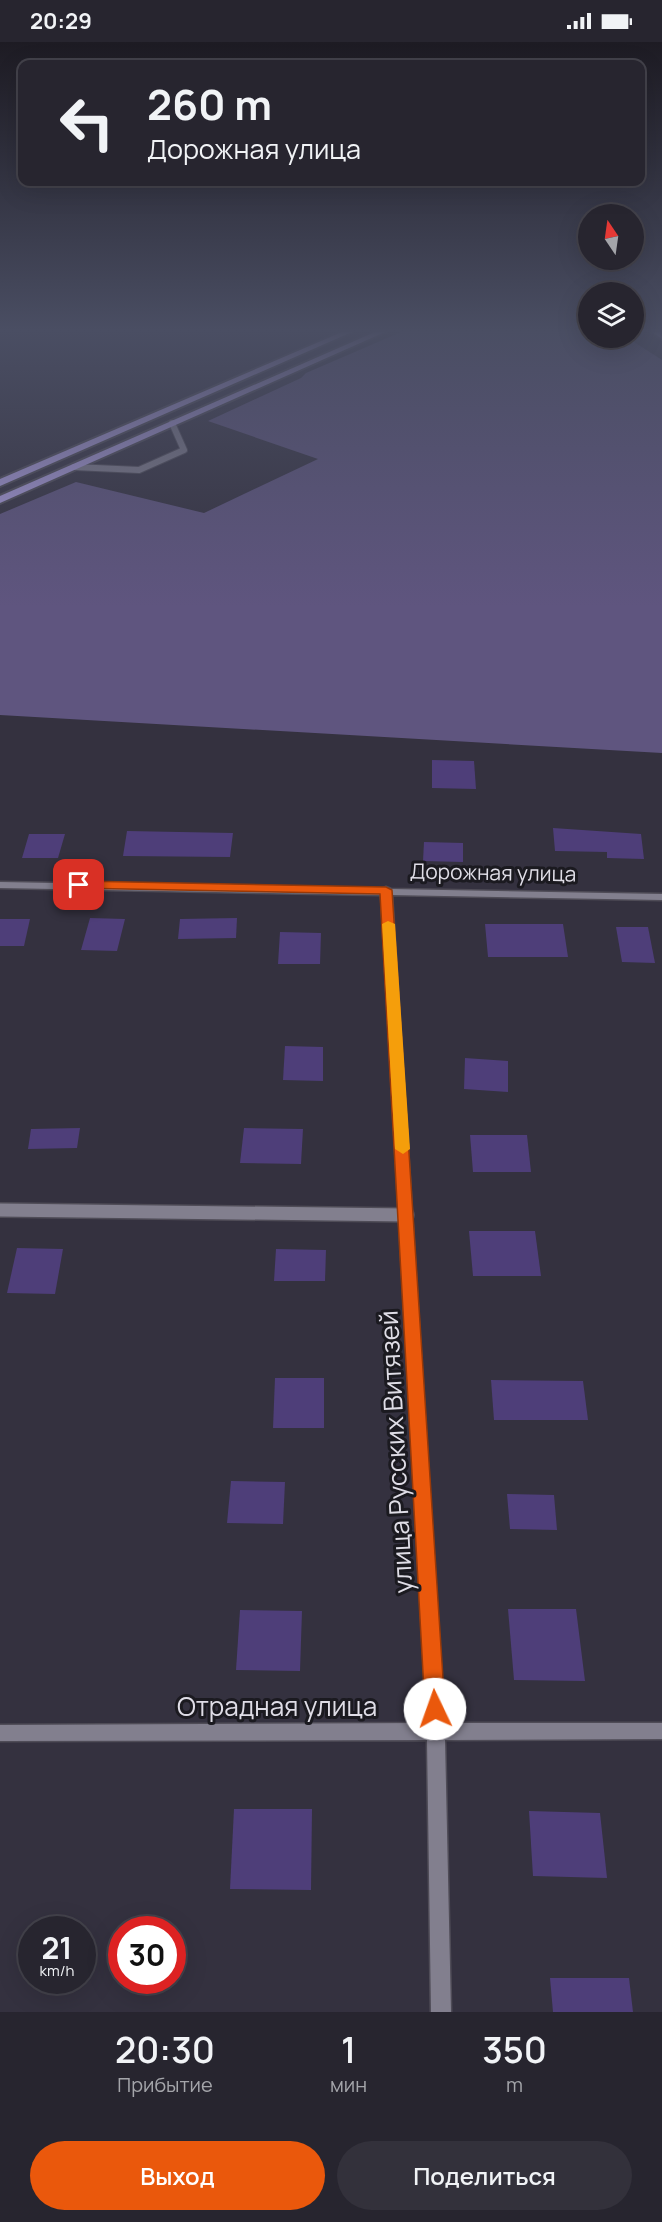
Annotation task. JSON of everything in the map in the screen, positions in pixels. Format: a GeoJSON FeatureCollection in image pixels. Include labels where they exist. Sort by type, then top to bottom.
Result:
{"type":"FeatureCollection","features":[{"type":"Feature","properties":{"kind":"highway"},"geometry":{"type":"LineString","coordinates":[[0,483],[136,424]]}},
{"type":"Feature","properties":{"kind":"highway"},"geometry":{"type":"LineString","coordinates":[[0,500],[170,424]]}},
{"type":"Feature","properties":{"kind":"street","name":"Дорожная улица"},"geometry":{"type":"LineString","coordinates":[[0,885],[386,890],[662,897]]}},
{"type":"Feature","properties":{"kind":"street","name":"улица Русских Витязей"},"geometry":{"type":"LineString","coordinates":[[386,890],[436,1732],[441,2012]]}},
{"type":"Feature","properties":{"kind":"street","name":"Отрадная улица"},"geometry":{"type":"LineString","coordinates":[[0,1732],[662,1731]]}},
{"type":"Feature","properties":{"kind":"lane"},"geometry":{"type":"LineString","coordinates":[[74,467],[140,470],[184,450],[172,424]]}},
{"type":"Feature","properties":{"kind":"lane"},"geometry":{"type":"LineString","coordinates":[[0,1210],[407,1215]]}},
{"type":"Feature","properties":{"kind":"shaded area"},"geometry":{"type":"Polygon","coordinates":[[[216,424],[662,424],[662,753],[0,715],[0,514],[76,482],[204,513],[318,459],[216,424]]]}},
{"type":"Feature","properties":{"kind":"building"},"geometry":{"type":"Polygon","coordinates":[[[432,760],[474,761],[476,789],[432,788],[432,760]]]}},
{"type":"Feature","properties":{"kind":"building"},"geometry":{"type":"Polygon","coordinates":[[[553,828],[641,834],[644,859],[607,858],[607,852],[555,851],[553,828]]]}},
{"type":"Feature","properties":{"kind":"building"},"geometry":{"type":"Polygon","coordinates":[[[127,831],[233,833],[230,857],[123,856],[127,831]]]}},
{"type":"Feature","properties":{"kind":"building"},"geometry":{"type":"Polygon","coordinates":[[[29,834],[65,834],[58,858],[22,858],[29,834]]]}},
{"type":"Feature","properties":{"kind":"building"},"geometry":{"type":"Polygon","coordinates":[[[424,842],[463,843],[463,862],[423,861],[424,842]]]}},
{"type":"Feature","properties":{"kind":"building"},"geometry":{"type":"Polygon","coordinates":[[[90,918],[125,919],[117,951],[81,950],[90,918]]]}},
{"type":"Feature","properties":{"kind":"building"},"geometry":{"type":"Polygon","coordinates":[[[237,918],[236,938],[178,939],[180,919],[237,918]]]}},
{"type":"Feature","properties":{"kind":"building"},"geometry":{"type":"Polygon","coordinates":[[[0,919],[30,919],[24,946],[0,946],[0,919]]]}},
{"type":"Feature","properties":{"kind":"building"},"geometry":{"type":"Polygon","coordinates":[[[485,924],[563,924],[568,957],[488,957],[485,924]]]}},
{"type":"Feature","properties":{"kind":"building"},"geometry":{"type":"Polygon","coordinates":[[[616,927],[648,927],[655,963],[622,962],[616,927]]]}},
{"type":"Feature","properties":{"kind":"building"},"geometry":{"type":"Polygon","coordinates":[[[280,932],[321,933],[320,964],[278,964],[280,932]]]}},
{"type":"Feature","properties":{"kind":"building"},"geometry":{"type":"Polygon","coordinates":[[[285,1046],[323,1047],[323,1081],[283,1080],[285,1046]]]}},
{"type":"Feature","properties":{"kind":"building"},"geometry":{"type":"Polygon","coordinates":[[[465,1058],[508,1061],[508,1092],[464,1089],[465,1058]]]}},
{"type":"Feature","properties":{"kind":"building"},"geometry":{"type":"Polygon","coordinates":[[[80,1128],[77,1148],[28,1149],[31,1129],[80,1128]]]}},
{"type":"Feature","properties":{"kind":"building"},"geometry":{"type":"Polygon","coordinates":[[[244,1128],[303,1129],[301,1164],[240,1163],[244,1128]]]}},
{"type":"Feature","properties":{"kind":"building"},"geometry":{"type":"Polygon","coordinates":[[[470,1135],[527,1135],[531,1172],[473,1172],[470,1135]]]}},
{"type":"Feature","properties":{"kind":"building"},"geometry":{"type":"Polygon","coordinates":[[[469,1231],[535,1231],[541,1276],[473,1276],[469,1231]]]}},
{"type":"Feature","properties":{"kind":"building"},"geometry":{"type":"Polygon","coordinates":[[[17,1248],[63,1249],[55,1294],[7,1293],[17,1248]]]}},
{"type":"Feature","properties":{"kind":"building"},"geometry":{"type":"Polygon","coordinates":[[[276,1249],[326,1250],[325,1281],[274,1281],[276,1249]]]}},
{"type":"Feature","properties":{"kind":"building"},"geometry":{"type":"Polygon","coordinates":[[[275,1378],[324,1378],[324,1428],[273,1428],[275,1378]]]}},
{"type":"Feature","properties":{"kind":"building"},"geometry":{"type":"Polygon","coordinates":[[[491,1380],[583,1381],[588,1420],[494,1420],[491,1380]]]}},
{"type":"Feature","properties":{"kind":"building"},"geometry":{"type":"Polygon","coordinates":[[[231,1481],[285,1482],[283,1524],[227,1523],[231,1481]]]}},
{"type":"Feature","properties":{"kind":"building"},"geometry":{"type":"Polygon","coordinates":[[[507,1494],[554,1495],[557,1530],[510,1529],[507,1494]]]}},
{"type":"Feature","properties":{"kind":"building"},"geometry":{"type":"Polygon","coordinates":[[[508,1609],[576,1609],[585,1681],[514,1680],[508,1609]]]}},
{"type":"Feature","properties":{"kind":"building"},"geometry":{"type":"Polygon","coordinates":[[[240,1610],[302,1611],[300,1671],[236,1670],[240,1610]]]}},
{"type":"Feature","properties":{"kind":"building"},"geometry":{"type":"Polygon","coordinates":[[[234,1809],[312,1809],[311,1890],[230,1889],[234,1809]]]}},
{"type":"Feature","properties":{"kind":"building"},"geometry":{"type":"Polygon","coordinates":[[[529,1811],[600,1813],[607,1878],[533,1876],[529,1811]]]}},
{"type":"Feature","properties":{"kind":"building"},"geometry":{"type":"Polygon","coordinates":[[[550,1978],[629,1978],[633,2012],[553,2012],[550,1978]]]}},
{"type":"Feature","properties":{"kind":"slow traffic"},"geometry":{"type":"LineString","coordinates":[[388,924],[403,1149]]}},
{"type":"Feature","properties":{"kind":"route"},"geometry":{"type":"LineString","coordinates":[[79,885],[386,890],[435,1709]]}}]}
